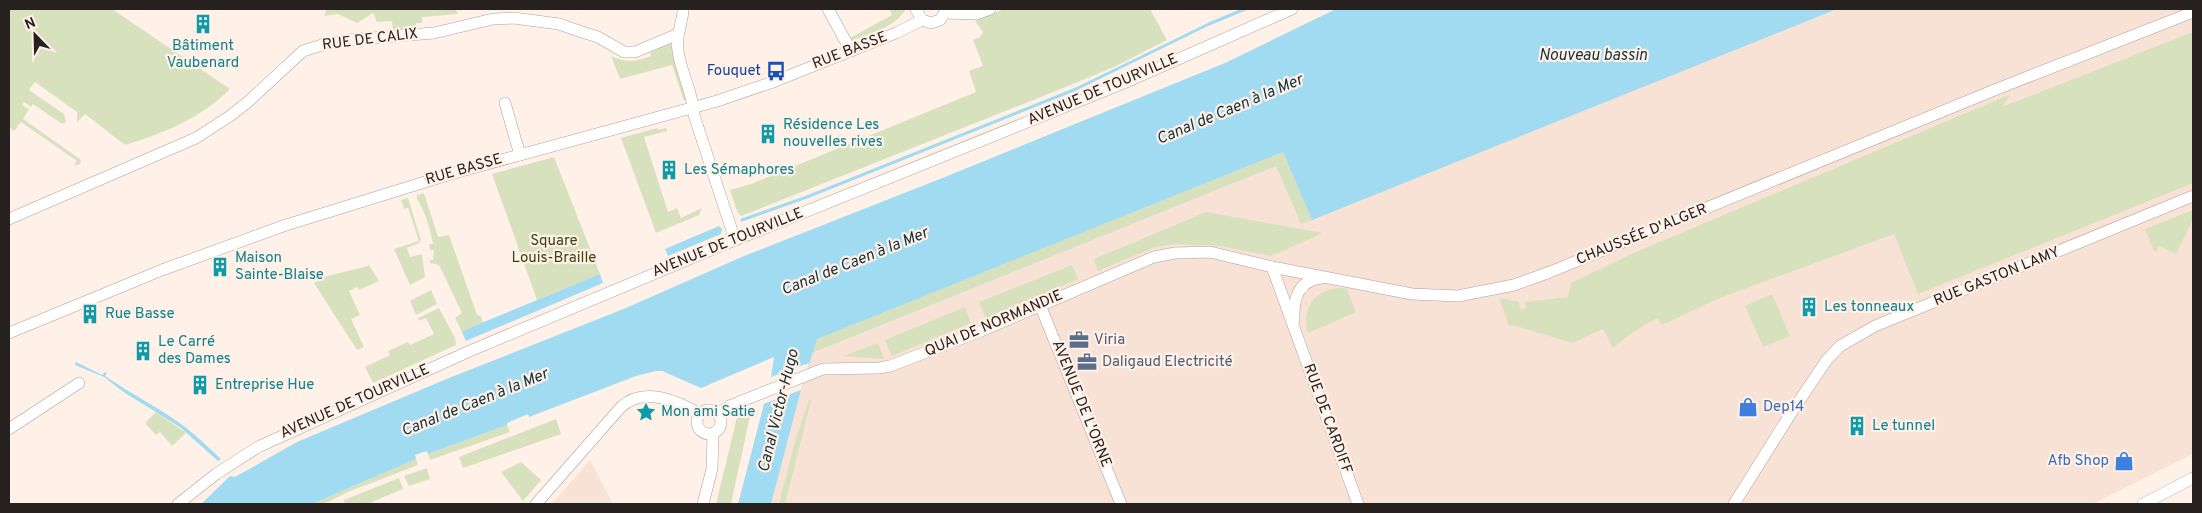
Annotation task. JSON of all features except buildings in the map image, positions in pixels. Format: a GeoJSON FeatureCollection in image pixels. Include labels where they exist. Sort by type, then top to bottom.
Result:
{"type":"FeatureCollection","features":[{"type":"Feature","properties":{"kind":"street"},"geometry":{"type":"LineString","coordinates":[[683,9],[677,48],[694,108],[694,115],[735,240]]}},
{"type":"Feature","properties":{"kind":"street"},"geometry":{"type":"LineString","coordinates":[[828,9],[851,51]]}},
{"type":"Feature","properties":{"kind":"street"},"geometry":{"type":"LineString","coordinates":[[916,9],[922,20]]}},
{"type":"Feature","properties":{"kind":"street","name":"RUE BASSE"},"geometry":{"type":"LineString","coordinates":[[9,332],[262,233],[418,183],[694,108],[764,85],[896,33],[922,20],[936,22],[946,11],[976,14],[990,9]]}},
{"type":"Feature","properties":{"kind":"street","name":"AVENUE DE TOURVILLE"},"geometry":{"type":"LineString","coordinates":[[178,504],[216,474],[268,441],[494,340],[1124,82],[1292,9]]}},
{"type":"Feature","properties":{"kind":"street","name":"CHAUSSÉE D'ALGER"},"geometry":{"type":"LineString","coordinates":[[1272,267],[1412,294],[1458,296],[1514,285],[1997,89],[2193,12]]}},
{"type":"Feature","properties":{"kind":"street","name":"RUE DE CALIX"},"geometry":{"type":"LineString","coordinates":[[9,219],[180,145],[212,129],[249,101],[303,50],[348,40],[434,33],[494,19],[514,18],[566,26],[598,37],[624,52],[634,52],[678,34]]}},
{"type":"Feature","properties":{"kind":"street"},"geometry":{"type":"LineString","coordinates":[[303,50],[308,39]]}},
{"type":"Feature","properties":{"kind":"street"},"geometry":{"type":"LineString","coordinates":[[505,103],[520,154]]}},
{"type":"Feature","properties":{"kind":"street","name":"RUE GASTON LAMY"},"geometry":{"type":"LineString","coordinates":[[1734,504],[1813,378],[1840,346],[1884,322],[2193,196]]}},
{"type":"Feature","properties":{"kind":"street","name":"QUAI DE NORMANDIE"},"geometry":{"type":"LineString","coordinates":[[718,414],[729,406],[823,369],[890,366],[981,331],[1154,257],[1175,253],[1210,252],[1272,267]]}},
{"type":"Feature","properties":{"kind":"street","name":"RUE DE CARDIFF"},"geometry":{"type":"LineString","coordinates":[[1272,267],[1358,504]]}},
{"type":"Feature","properties":{"kind":"street","name":"RUE DE CARDIFF"},"geometry":{"type":"LineString","coordinates":[[1296,334],[1294,307],[1299,290],[1315,279],[1327,278]]}},
{"type":"Feature","properties":{"kind":"street","name":"AVENUE DE L'ORNE"},"geometry":{"type":"LineString","coordinates":[[1040,305],[1121,504]]}},
{"type":"Feature","properties":{"kind":"street"},"geometry":{"type":"LineString","coordinates":[[9,429],[79,383]]}},
{"type":"Feature","properties":{"kind":"street"},"geometry":{"type":"LineString","coordinates":[[536,504],[624,404],[645,396],[675,401],[700,414]]}},
{"type":"Feature","properties":{"kind":"street"},"geometry":{"type":"LineString","coordinates":[[709,409],[718,414],[721,423],[713,433],[703,432],[698,427],[697,420],[700,414],[709,409]]}},
{"type":"Feature","properties":{"kind":"street"},"geometry":{"type":"LineString","coordinates":[[703,504],[712,469],[713,433]]}},
{"type":"Feature","properties":{"kind":"street"},"geometry":{"type":"LineString","coordinates":[[2143,504],[2193,478]]}},
{"type":"Feature","properties":{"kind":"shaded area"},"geometry":{"type":"Polygon","coordinates":[[[1580,9],[2193,9],[2193,454],[2093,504],[771,504],[816,339],[1283,152],[1580,9]]]}},
{"type":"Feature","properties":{"kind":"shaded area"},"geometry":{"type":"Polygon","coordinates":[[[590,460],[613,504],[552,504],[590,460]]]}},
{"type":"Feature","properties":{"kind":"green space"},"geometry":{"type":"Polygon","coordinates":[[[9,9],[112,9],[230,89],[206,109],[181,124],[125,145],[85,114],[77,122],[77,112],[35,82],[29,90],[64,114],[66,122],[62,124],[33,104],[31,107],[24,102],[22,105],[29,109],[23,119],[81,160],[80,164],[74,166],[77,161],[21,122],[14,131],[9,127],[9,9]]]}},
{"type":"Feature","properties":{"kind":"green space"},"geometry":{"type":"Polygon","coordinates":[[[327,9],[455,9],[458,14],[422,17],[422,23],[416,23],[416,28],[393,30],[392,21],[377,22],[373,13],[357,23],[338,14],[324,16],[327,9]]]}},
{"type":"Feature","properties":{"kind":"green space"},"geometry":{"type":"Polygon","coordinates":[[[906,9],[895,21],[873,33],[849,42],[848,39],[892,15],[890,10],[906,9]]]}},
{"type":"Feature","properties":{"kind":"green space"},"geometry":{"type":"Polygon","coordinates":[[[1004,9],[1150,9],[1167,40],[1114,67],[1046,95],[741,216],[737,211],[730,190],[751,184],[976,92],[969,71],[983,66],[973,40],[980,37],[983,32],[975,21],[1004,9]]]}},
{"type":"Feature","properties":{"kind":"green space"},"geometry":{"type":"Polygon","coordinates":[[[2193,32],[2193,183],[1918,294],[1894,234],[1717,299],[1662,325],[1657,318],[1630,334],[1613,348],[1603,329],[1572,343],[1513,325],[1509,326],[1499,298],[1519,302],[1520,309],[1526,308],[1525,302],[1568,297],[1571,283],[1629,255],[2011,94],[2002,107],[2193,32]]]}},
{"type":"Feature","properties":{"kind":"green space"},"geometry":{"type":"Polygon","coordinates":[[[670,42],[687,100],[684,101],[672,65],[620,79],[611,56],[626,61],[641,60],[651,56],[650,53],[670,42]]]}},
{"type":"Feature","properties":{"kind":"green space"},"geometry":{"type":"Polygon","coordinates":[[[657,128],[658,130],[666,128],[667,131],[644,137],[668,212],[677,208],[681,218],[702,208],[699,215],[656,233],[621,138],[657,128]]]}},
{"type":"Feature","properties":{"kind":"green space"},"geometry":{"type":"Polygon","coordinates":[[[1283,152],[1312,220],[1301,224],[1276,166],[812,353],[816,339],[1283,152]]]}},
{"type":"Feature","properties":{"kind":"green space","name":"Square Louis-Braille"},"geometry":{"type":"Polygon","coordinates":[[[554,157],[600,274],[537,300],[492,174],[554,157]]]}},
{"type":"Feature","properties":{"kind":"green space"},"geometry":{"type":"Polygon","coordinates":[[[424,193],[438,237],[449,235],[477,315],[481,316],[483,322],[462,332],[455,318],[462,313],[439,265],[430,263],[430,260],[433,260],[434,250],[430,250],[429,244],[433,244],[432,238],[425,214],[417,199],[417,195],[424,193]]]}},
{"type":"Feature","properties":{"kind":"green space"},"geometry":{"type":"Polygon","coordinates":[[[408,198],[421,240],[419,243],[407,248],[410,257],[422,254],[425,277],[410,285],[394,249],[419,241],[408,208],[404,209],[401,200],[408,198]]]}},
{"type":"Feature","properties":{"kind":"green space"},"geometry":{"type":"Polygon","coordinates":[[[2193,210],[2193,219],[2176,254],[2159,246],[2156,252],[2154,251],[2145,229],[2193,210]]]}},
{"type":"Feature","properties":{"kind":"green space"},"geometry":{"type":"Polygon","coordinates":[[[1206,212],[1323,233],[1271,256],[1220,246],[1175,244],[1155,247],[1098,271],[1094,259],[1206,212]]]}},
{"type":"Feature","properties":{"kind":"green space"},"geometry":{"type":"Polygon","coordinates":[[[368,264],[379,281],[359,290],[357,287],[349,291],[360,315],[351,319],[364,347],[357,350],[314,283],[324,277],[368,266],[368,264]]]}},
{"type":"Feature","properties":{"kind":"green space"},"geometry":{"type":"Polygon","coordinates":[[[1072,265],[1078,279],[986,318],[979,302],[1072,265]]]}},
{"type":"Feature","properties":{"kind":"green space"},"geometry":{"type":"Polygon","coordinates":[[[1341,288],[1347,289],[1355,310],[1354,313],[1308,333],[1306,316],[1312,302],[1324,292],[1341,288]]]}},
{"type":"Feature","properties":{"kind":"green space"},"geometry":{"type":"Polygon","coordinates":[[[431,290],[437,304],[416,315],[410,301],[431,290]]]}},
{"type":"Feature","properties":{"kind":"green space"},"geometry":{"type":"Polygon","coordinates":[[[1772,294],[1790,336],[1763,347],[1745,306],[1772,294]]]}},
{"type":"Feature","properties":{"kind":"green space"},"geometry":{"type":"Polygon","coordinates":[[[965,307],[971,323],[892,356],[885,340],[965,307]]]}},
{"type":"Feature","properties":{"kind":"green space"},"geometry":{"type":"Polygon","coordinates":[[[439,308],[455,338],[456,345],[373,383],[365,367],[390,355],[388,351],[408,342],[410,345],[434,334],[426,318],[419,321],[418,318],[439,308]]]}},
{"type":"Feature","properties":{"kind":"green space"},"geometry":{"type":"Polygon","coordinates":[[[878,343],[884,359],[844,356],[878,343]]]}},
{"type":"Feature","properties":{"kind":"green space"},"geometry":{"type":"Polygon","coordinates":[[[809,400],[811,400],[785,504],[779,504],[796,438],[809,400]]]}},
{"type":"Feature","properties":{"kind":"green space"},"geometry":{"type":"Polygon","coordinates":[[[752,407],[731,504],[716,504],[737,417],[744,409],[752,407]]]}},
{"type":"Feature","properties":{"kind":"green space"},"geometry":{"type":"Polygon","coordinates":[[[156,412],[186,433],[172,446],[160,432],[156,435],[145,423],[156,412]]]}},
{"type":"Feature","properties":{"kind":"green space"},"geometry":{"type":"Polygon","coordinates":[[[556,419],[561,434],[463,468],[459,457],[556,419]]]}},
{"type":"Feature","properties":{"kind":"green space"},"geometry":{"type":"Polygon","coordinates":[[[507,425],[510,432],[430,460],[428,454],[507,425]]]}},
{"type":"Feature","properties":{"kind":"green space"},"geometry":{"type":"Polygon","coordinates":[[[416,459],[418,465],[348,492],[324,504],[312,504],[416,459]]]}},
{"type":"Feature","properties":{"kind":"green space"},"geometry":{"type":"Polygon","coordinates":[[[521,462],[541,480],[523,501],[501,472],[521,462]]]}},
{"type":"Feature","properties":{"kind":"green space"},"geometry":{"type":"Polygon","coordinates":[[[427,468],[430,479],[409,486],[404,476],[427,468]]]}},
{"type":"Feature","properties":{"kind":"green space"},"geometry":{"type":"Polygon","coordinates":[[[399,478],[403,489],[367,504],[345,504],[344,500],[399,478]]]}},
{"type":"Feature","properties":{"kind":"water"},"geometry":{"type":"Polygon","coordinates":[[[1336,9],[1837,9],[1312,220],[1283,152],[817,339],[801,390],[771,504],[738,504],[771,377],[774,357],[701,388],[662,371],[636,376],[529,417],[528,414],[507,423],[507,425],[428,454],[427,451],[415,455],[416,459],[312,504],[201,504],[230,476],[235,477],[297,442],[449,378],[626,308],[744,256],[945,177],[1225,63],[1336,9]]]}},
{"type":"Feature","properties":{"kind":"water"},"geometry":{"type":"Polygon","coordinates":[[[719,226],[722,229],[721,234],[668,256],[665,249],[719,226]]]}},
{"type":"Feature","properties":{"kind":"water"},"geometry":{"type":"Polygon","coordinates":[[[600,274],[603,283],[466,341],[462,332],[474,326],[600,274]]]}},
{"type":"Feature","properties":{"kind":"water"},"geometry":{"type":"Polygon","coordinates":[[[76,362],[102,375],[105,372],[107,373],[105,376],[185,427],[221,459],[218,461],[181,428],[125,393],[104,377],[75,365],[76,362]]]}},
{"type":"Feature","properties":{"kind":"pier"},"geometry":{"type":"Polygon","coordinates":[[[809,363],[801,390],[763,404],[771,377],[809,363]]]}},
{"type":"Feature","properties":{"kind":"waterway"},"geometry":{"type":"LineString","coordinates":[[742,220],[807,197],[1076,89],[1209,24],[1245,9]]}},
{"type":"Feature","properties":{"kind":"place","name":"Bâtiment Vaubenard"},"geometry":{"type":"Point","coordinates":[203,24]}},
{"type":"Feature","properties":{"kind":"place","name":"Fouquet"},"geometry":{"type":"Point","coordinates":[776,71]}},
{"type":"Feature","properties":{"kind":"place","name":"Résidence Les nouvelles rives"},"geometry":{"type":"Point","coordinates":[768,134]}},
{"type":"Feature","properties":{"kind":"place","name":"Les Sémaphores"},"geometry":{"type":"Point","coordinates":[669,170]}},
{"type":"Feature","properties":{"kind":"place","name":"Maison Sainte-Blaise"},"geometry":{"type":"Point","coordinates":[220,267]}},
{"type":"Feature","properties":{"kind":"place","name":"Les tonneaux"},"geometry":{"type":"Point","coordinates":[1809,307]}},
{"type":"Feature","properties":{"kind":"place","name":"Rue Basse"},"geometry":{"type":"Point","coordinates":[90,314]}},
{"type":"Feature","properties":{"kind":"place","name":"Viria"},"geometry":{"type":"Point","coordinates":[1079,340]}},
{"type":"Feature","properties":{"kind":"place","name":"Le Carré des Dames"},"geometry":{"type":"Point","coordinates":[143,351]}},
{"type":"Feature","properties":{"kind":"place","name":"Daligaud Electricité"},"geometry":{"type":"Point","coordinates":[1087,362]}},
{"type":"Feature","properties":{"kind":"place","name":"Entreprise Hue"},"geometry":{"type":"Point","coordinates":[200,385]}},
{"type":"Feature","properties":{"kind":"place","name":"Dep14"},"geometry":{"type":"Point","coordinates":[1748,407]}},
{"type":"Feature","properties":{"kind":"place","name":"Mon ami Satie"},"geometry":{"type":"Point","coordinates":[646,412]}},
{"type":"Feature","properties":{"kind":"place","name":"Le tunnel"},"geometry":{"type":"Point","coordinates":[1857,426]}},
{"type":"Feature","properties":{"kind":"place","name":"Afb Shop"},"geometry":{"type":"Point","coordinates":[2124,461]}},
{"type":"Feature","properties":{"kind":"water label","name":"Nouveau bassin"},"geometry":{"type":"Point","coordinates":[1593,56]}},
{"type":"Feature","properties":{"kind":"water label","name":"Canal de Caen à la Mer"},"geometry":{"type":"Point","coordinates":[1230,110]}},
{"type":"Feature","properties":{"kind":"water label","name":"Canal de Caen à la Mer"},"geometry":{"type":"Point","coordinates":[855,262]}},
{"type":"Feature","properties":{"kind":"water label","name":"Canal de Caen à la Mer"},"geometry":{"type":"Point","coordinates":[475,403]}},
{"type":"Feature","properties":{"kind":"water label","name":"Canal Victor-Hugo"},"geometry":{"type":"Point","coordinates":[779,411]}}]}
